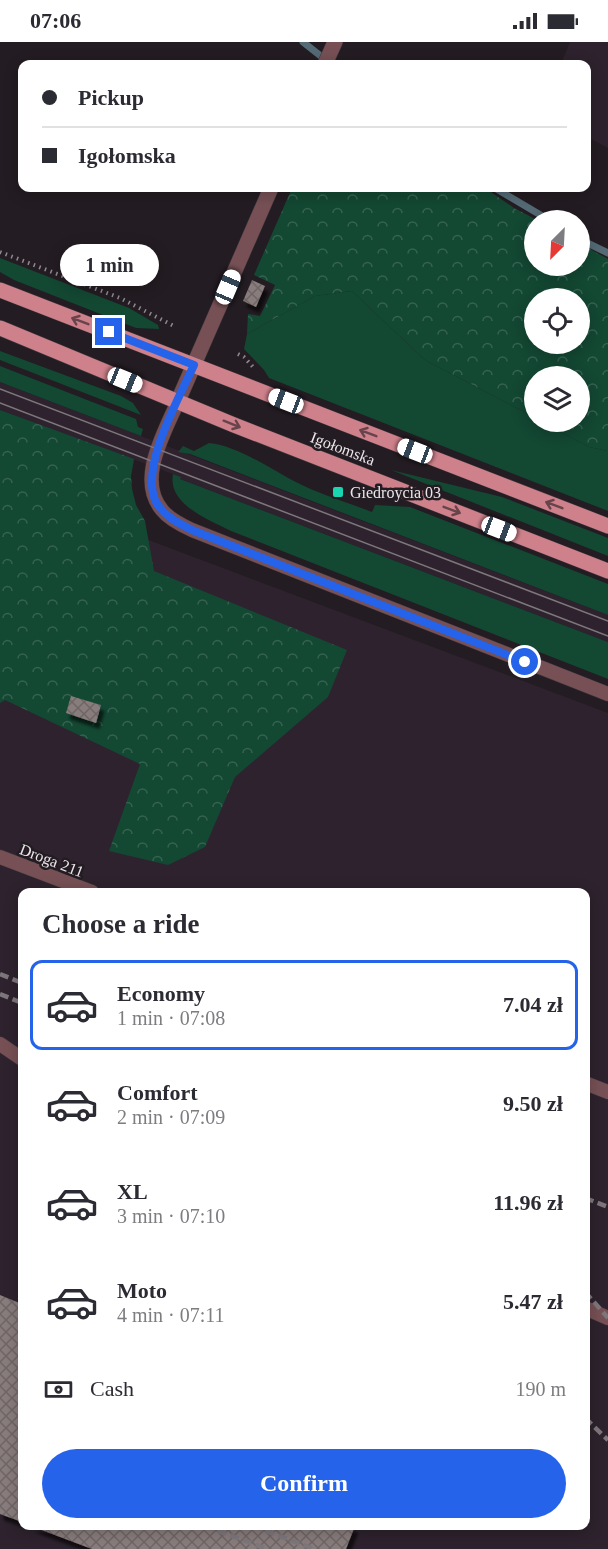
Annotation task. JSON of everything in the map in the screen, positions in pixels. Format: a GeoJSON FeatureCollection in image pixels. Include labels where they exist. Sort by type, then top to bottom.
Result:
{"type":"FeatureCollection","features":[{"type":"Feature","properties":{"kind":"main road","name":"Igołomska"},"geometry":{"type":"LineString","coordinates":[[0,290],[608,526]]}},
{"type":"Feature","properties":{"kind":"main road","name":"Igołomska"},"geometry":{"type":"LineString","coordinates":[[0,328],[608,571]]}},
{"type":"Feature","properties":{"kind":"street"},"geometry":{"type":"LineString","coordinates":[[327,60],[335,42]]}},
{"type":"Feature","properties":{"kind":"street"},"geometry":{"type":"LineString","coordinates":[[178,401],[269,192]]}},
{"type":"Feature","properties":{"kind":"lane"},"geometry":{"type":"LineString","coordinates":[[178,401],[158,449],[152,473],[156,502],[169,517],[203,535],[608,694]]}},
{"type":"Feature","properties":{"kind":"lane","name":"Droga 211"},"geometry":{"type":"LineString","coordinates":[[0,857],[81,888]]}},
{"type":"Feature","properties":{"kind":"lane"},"geometry":{"type":"LineString","coordinates":[[0,1044],[18,1056]]}},
{"type":"Feature","properties":{"kind":"lane"},"geometry":{"type":"LineString","coordinates":[[590,1085],[608,1092]]}},
{"type":"Feature","properties":{"kind":"lane"},"geometry":{"type":"LineString","coordinates":[[590,1310],[608,1318]]}},
{"type":"Feature","properties":{"kind":"path"},"geometry":{"type":"LineString","coordinates":[[0,252],[120,297],[174,327]]}},
{"type":"Feature","properties":{"kind":"path"},"geometry":{"type":"LineString","coordinates":[[238,354],[256,369]]}},
{"type":"Feature","properties":{"kind":"shaded area"},"geometry":{"type":"Polygon","coordinates":[[[570,42],[608,42],[608,148],[591,139],[591,60],[563,60],[570,42]]]}},
{"type":"Feature","properties":{"kind":"shaded area"},"geometry":{"type":"Polygon","coordinates":[[[0,382],[608,615],[608,642],[180,479],[173,474],[0,410],[0,382]]]}},
{"type":"Feature","properties":{"kind":"shaded area"},"geometry":{"type":"Polygon","coordinates":[[[0,484],[608,713],[608,1549],[0,1549],[0,484]]]}},
{"type":"Feature","properties":{"kind":"green space"},"geometry":{"type":"Polygon","coordinates":[[[290,192],[491,192],[524,213],[524,276],[590,276],[590,249],[608,259],[608,451],[589,447],[561,432],[590,432],[590,366],[524,366],[524,412],[425,360],[352,291],[315,296],[247,334],[248,314],[260,316],[275,285],[254,275],[290,192]]]}},
{"type":"Feature","properties":{"kind":"green space"},"geometry":{"type":"Polygon","coordinates":[[[0,258],[129,308],[158,325],[159,329],[136,328],[14,280],[0,272],[0,258]]]}},
{"type":"Feature","properties":{"kind":"green space"},"geometry":{"type":"Polygon","coordinates":[[[352,291],[425,360],[524,412],[524,432],[561,432],[589,447],[608,451],[608,511],[269,378],[244,349],[247,334],[315,296],[352,291]]]}},
{"type":"Feature","properties":{"kind":"green space"},"geometry":{"type":"Polygon","coordinates":[[[0,351],[121,396],[133,403],[141,415],[0,360],[0,351]]]}},
{"type":"Feature","properties":{"kind":"green space"},"geometry":{"type":"Polygon","coordinates":[[[0,366],[136,419],[138,427],[143,429],[141,436],[0,382],[0,366]]]}},
{"type":"Feature","properties":{"kind":"green space"},"geometry":{"type":"Polygon","coordinates":[[[0,410],[134,459],[131,476],[132,489],[136,505],[145,521],[154,571],[347,650],[328,697],[235,777],[205,847],[168,865],[109,851],[140,764],[5,700],[0,703],[0,410]]]}},
{"type":"Feature","properties":{"kind":"green space"},"geometry":{"type":"Polygon","coordinates":[[[209,443],[233,449],[291,480],[372,512],[375,505],[410,507],[608,584],[608,615],[190,454],[178,452],[183,446],[194,451],[209,443]]]}},
{"type":"Feature","properties":{"kind":"green space"},"geometry":{"type":"Polygon","coordinates":[[[391,470],[502,497],[608,538],[608,556],[391,470]]]}},
{"type":"Feature","properties":{"kind":"green space"},"geometry":{"type":"Polygon","coordinates":[[[173,474],[181,477],[180,479],[608,642],[608,679],[231,531],[201,516],[183,502],[176,494],[173,474]]]}},
{"type":"Feature","properties":{"kind":"building"},"geometry":{"type":"Polygon","coordinates":[[[252,280],[265,286],[256,307],[243,301],[252,280]]]}},
{"type":"Feature","properties":{"kind":"building"},"geometry":{"type":"Polygon","coordinates":[[[71,696],[101,705],[96,723],[66,713],[71,696]]]}},
{"type":"Feature","properties":{"kind":"building"},"geometry":{"type":"Polygon","coordinates":[[[0,1295],[18,1302],[18,1521],[0,1514],[0,1295]]]}},
{"type":"Feature","properties":{"kind":"building"},"geometry":{"type":"Polygon","coordinates":[[[42,1530],[353,1530],[346,1549],[92,1549],[42,1530]]]}},
{"type":"Feature","properties":{"kind":"waterway"},"geometry":{"type":"LineString","coordinates":[[303,42],[326,60]]}},
{"type":"Feature","properties":{"kind":"waterway"},"geometry":{"type":"LineString","coordinates":[[502,192],[532,210]]}},
{"type":"Feature","properties":{"kind":"waterway"},"geometry":{"type":"LineString","coordinates":[[590,244],[608,253]]}},
{"type":"Feature","properties":{"kind":"tram line"},"geometry":{"type":"LineString","coordinates":[[0,389],[608,621]]}},
{"type":"Feature","properties":{"kind":"tram line"},"geometry":{"type":"LineString","coordinates":[[0,403],[608,636]]}},
{"type":"Feature","properties":{"kind":"railway"},"geometry":{"type":"LineString","coordinates":[[0,974],[18,981]]}},
{"type":"Feature","properties":{"kind":"railway"},"geometry":{"type":"LineString","coordinates":[[0,994],[18,1001]]}},
{"type":"Feature","properties":{"kind":"railway"},"geometry":{"type":"LineString","coordinates":[[590,1200],[608,1207]]}},
{"type":"Feature","properties":{"kind":"railway"},"geometry":{"type":"LineString","coordinates":[[590,1298],[608,1318]]}},
{"type":"Feature","properties":{"kind":"railway"},"geometry":{"type":"LineString","coordinates":[[590,1423],[608,1440]]}},
{"type":"Feature","properties":{"kind":"railway"},"geometry":{"type":"LineString","coordinates":[[216,1530],[267,1549]]}},
{"type":"Feature","properties":{"kind":"railway"},"geometry":{"type":"LineString","coordinates":[[264,1530],[314,1549]]}},
{"type":"Feature","properties":{"kind":"place","name":"Giedroycia 03"},"geometry":{"type":"Point","coordinates":[338,492]}},
{"type":"Feature","properties":{"kind":"route"},"geometry":{"type":"LineString","coordinates":[[109,332],[194,365],[165,431],[152,473],[156,502],[169,517],[192,530],[525,662]]}}]}
